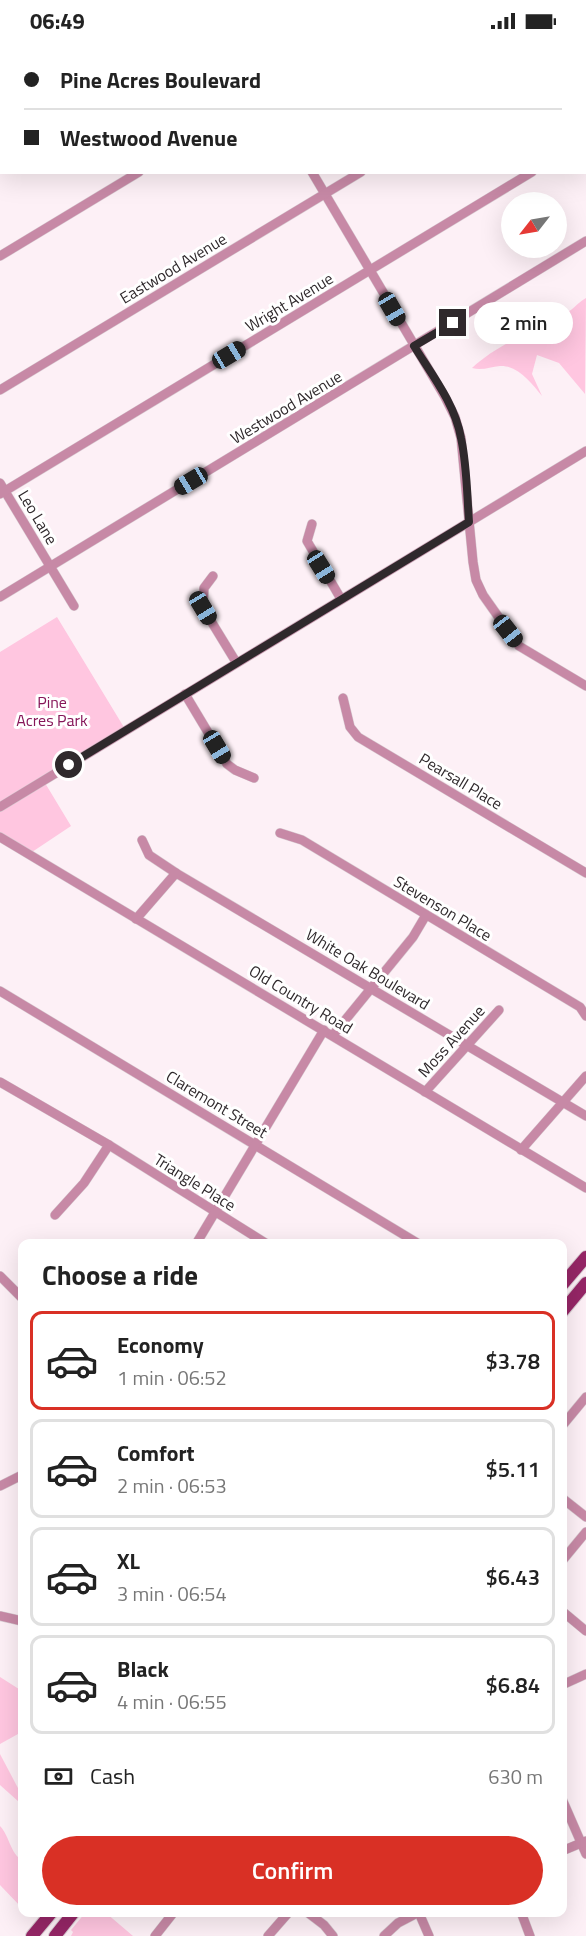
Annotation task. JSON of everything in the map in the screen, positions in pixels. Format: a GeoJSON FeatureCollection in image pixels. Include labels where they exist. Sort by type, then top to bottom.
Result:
{"type":"FeatureCollection","features":[{"type":"Feature","properties":{"kind":"main road"},"geometry":{"type":"LineString","coordinates":[[567,1279],[586,1257]]}},
{"type":"Feature","properties":{"kind":"main road"},"geometry":{"type":"LineString","coordinates":[[567,1306],[585,1286]]}},
{"type":"Feature","properties":{"kind":"main road"},"geometry":{"type":"LineString","coordinates":[[32,1936],[47,1917]]}},
{"type":"Feature","properties":{"kind":"main road"},"geometry":{"type":"LineString","coordinates":[[55,1936],[70,1917]]}},
{"type":"Feature","properties":{"kind":"street"},"geometry":{"type":"LineString","coordinates":[[0,256],[136,174]]}},
{"type":"Feature","properties":{"kind":"street"},"geometry":{"type":"LineString","coordinates":[[313,174],[455,417],[461,438],[473,562],[476,580],[483,595],[519,646],[586,686]]}},
{"type":"Feature","properties":{"kind":"street","name":"Eastwood Avenue"},"geometry":{"type":"LineString","coordinates":[[0,390],[358,174]]}},
{"type":"Feature","properties":{"kind":"street","name":"Wright Avenue"},"geometry":{"type":"LineString","coordinates":[[2,489],[529,174]]}},
{"type":"Feature","properties":{"kind":"street","name":"Westwood Avenue"},"geometry":{"type":"LineString","coordinates":[[0,597],[586,241]]}},
{"type":"Feature","properties":{"kind":"street"},"geometry":{"type":"LineString","coordinates":[[0,807],[586,451]]}},
{"type":"Feature","properties":{"kind":"street","name":"Leo Lane"},"geometry":{"type":"LineString","coordinates":[[2,489],[74,606]]}},
{"type":"Feature","properties":{"kind":"street"},"geometry":{"type":"LineString","coordinates":[[312,524],[307,541],[341,599]]}},
{"type":"Feature","properties":{"kind":"street"},"geometry":{"type":"LineString","coordinates":[[213,576],[204,588],[203,608],[236,662]]}},
{"type":"Feature","properties":{"kind":"street"},"geometry":{"type":"LineString","coordinates":[[185,694],[227,764],[234,770],[254,778]]}},
{"type":"Feature","properties":{"kind":"street","name":"Pearsall Place"},"geometry":{"type":"LineString","coordinates":[[343,698],[350,727],[358,737],[586,873]]}},
{"type":"Feature","properties":{"kind":"street","name":"Stevenson Place"},"geometry":{"type":"LineString","coordinates":[[280,833],[302,840],[580,1007],[586,1016]]}},
{"type":"Feature","properties":{"kind":"street","name":"Old Country Road"},"geometry":{"type":"LineString","coordinates":[[0,837],[586,1188]]}},
{"type":"Feature","properties":{"kind":"street","name":"White Oak Boulevard"},"geometry":{"type":"LineString","coordinates":[[142,840],[148,855],[176,873],[586,1116]]}},
{"type":"Feature","properties":{"kind":"street"},"geometry":{"type":"LineString","coordinates":[[136,919],[176,873]]}},
{"type":"Feature","properties":{"kind":"street"},"geometry":{"type":"LineString","coordinates":[[333,1035],[413,937],[426,915]]}},
{"type":"Feature","properties":{"kind":"street","name":"Claremont Street"},"geometry":{"type":"LineString","coordinates":[[0,991],[411,1239]]}},
{"type":"Feature","properties":{"kind":"street","name":"Moss Avenue"},"geometry":{"type":"LineString","coordinates":[[425,1092],[499,1010]]}},
{"type":"Feature","properties":{"kind":"street"},"geometry":{"type":"LineString","coordinates":[[199,1239],[324,1030]]}},
{"type":"Feature","properties":{"kind":"street"},"geometry":{"type":"LineString","coordinates":[[521,1150],[586,1076]]}},
{"type":"Feature","properties":{"kind":"street","name":"Triangle Place"},"geometry":{"type":"LineString","coordinates":[[0,1082],[109,1145],[259,1239]]}},
{"type":"Feature","properties":{"kind":"street"},"geometry":{"type":"LineString","coordinates":[[55,1215],[84,1183],[109,1145]]}},
{"type":"Feature","properties":{"kind":"street"},"geometry":{"type":"LineString","coordinates":[[0,1276],[18,1294]]}},
{"type":"Feature","properties":{"kind":"street"},"geometry":{"type":"LineString","coordinates":[[567,1420],[586,1397]]}},
{"type":"Feature","properties":{"kind":"street"},"geometry":{"type":"LineString","coordinates":[[0,1486],[18,1477]]}},
{"type":"Feature","properties":{"kind":"street"},"geometry":{"type":"LineString","coordinates":[[567,1502],[586,1517]]}},
{"type":"Feature","properties":{"kind":"street"},"geometry":{"type":"LineString","coordinates":[[567,1555],[586,1532]]}},
{"type":"Feature","properties":{"kind":"street"},"geometry":{"type":"LineString","coordinates":[[567,1615],[586,1631]]}},
{"type":"Feature","properties":{"kind":"street"},"geometry":{"type":"LineString","coordinates":[[0,1616],[18,1620]]}},
{"type":"Feature","properties":{"kind":"street"},"geometry":{"type":"LineString","coordinates":[[567,1683],[586,1674]]}},
{"type":"Feature","properties":{"kind":"street"},"geometry":{"type":"LineString","coordinates":[[567,1809],[584,1842],[586,1854]]}},
{"type":"Feature","properties":{"kind":"street"},"geometry":{"type":"LineString","coordinates":[[567,1849],[584,1842]]}},
{"type":"Feature","properties":{"kind":"street"},"geometry":{"type":"LineString","coordinates":[[155,1936],[170,1917]]}},
{"type":"Feature","properties":{"kind":"street"},"geometry":{"type":"LineString","coordinates":[[268,1936],[285,1917]]}},
{"type":"Feature","properties":{"kind":"street"},"geometry":{"type":"LineString","coordinates":[[314,1917],[333,1936]]}},
{"type":"Feature","properties":{"kind":"street"},"geometry":{"type":"LineString","coordinates":[[384,1936],[398,1923],[409,1917]]}},
{"type":"Feature","properties":{"kind":"street"},"geometry":{"type":"LineString","coordinates":[[421,1917],[429,1936]]}},
{"type":"Feature","properties":{"kind":"street"},"geometry":{"type":"LineString","coordinates":[[522,1917],[530,1936]]}},
{"type":"Feature","properties":{"kind":"green space"},"geometry":{"type":"Polygon","coordinates":[[[586,298],[585,394],[559,363],[537,355],[532,374],[542,396],[524,376],[513,369],[500,366],[472,368],[493,352],[566,313],[586,298]]]}},
{"type":"Feature","properties":{"kind":"green space","name":"Pine Acres Park"},"geometry":{"type":"Polygon","coordinates":[[[57,617],[125,729],[42,778],[71,826],[32,852],[0,833],[0,652],[57,617]]]}},
{"type":"Feature","properties":{"kind":"green space"},"geometry":{"type":"Polygon","coordinates":[[[0,1677],[18,1688],[18,1734],[0,1744],[0,1677]]]}},
{"type":"Feature","properties":{"kind":"green space"},"geometry":{"type":"Polygon","coordinates":[[[0,1754],[18,1788],[18,1801],[0,1785],[0,1754]]]}},
{"type":"Feature","properties":{"kind":"green space"},"geometry":{"type":"Polygon","coordinates":[[[0,1826],[18,1857],[18,1904],[0,1885],[0,1826]]]}},
{"type":"Feature","properties":{"kind":"green space"},"geometry":{"type":"Polygon","coordinates":[[[82,1917],[111,1917],[133,1936],[71,1936],[73,1932],[71,1930],[82,1917]]]}},
{"type":"Feature","properties":{"kind":"route"},"geometry":{"type":"LineString","coordinates":[[69,765],[469,522],[461,438],[455,417],[414,346],[453,323]]}}]}
